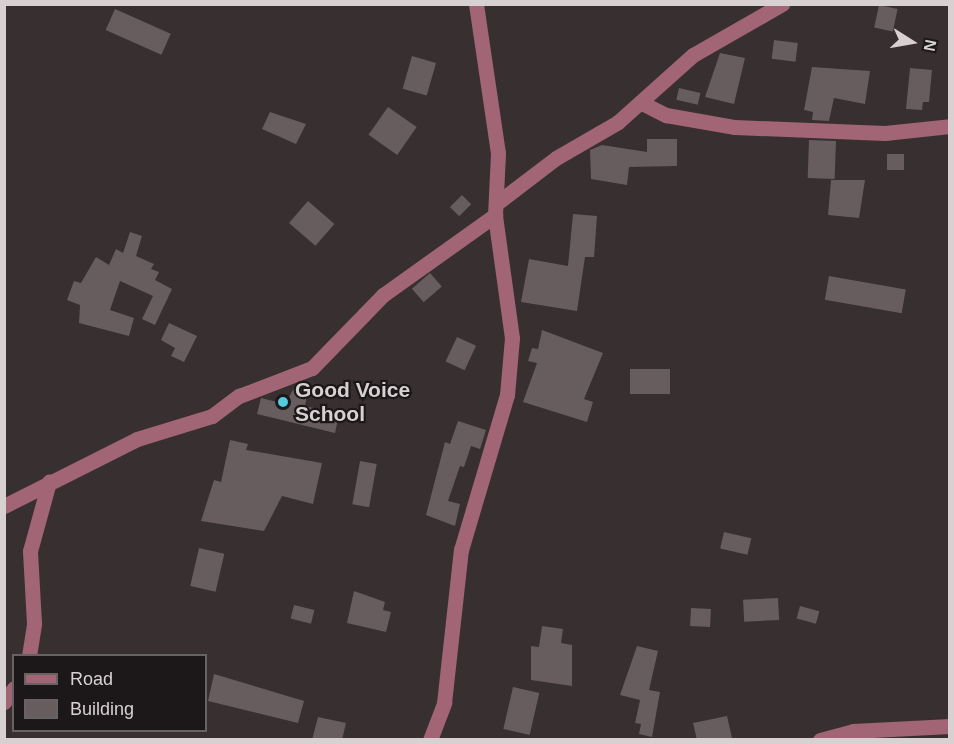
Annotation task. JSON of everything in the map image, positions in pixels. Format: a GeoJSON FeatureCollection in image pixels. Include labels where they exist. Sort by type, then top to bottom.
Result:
{"type":"FeatureCollection","features":[{"type":"Feature","properties":{"kind":"street"},"geometry":{"type":"LineString","coordinates":[[430,740],[444,703],[461,550],[507,394],[509,299],[496,209],[498,153],[476,4]]}},
{"type":"Feature","properties":{"kind":"street"},"geometry":{"type":"LineString","coordinates":[[4,506],[137,439],[212,416],[275,379],[312,368],[383,295],[642,103],[693,55],[782,4]]}},
{"type":"Feature","properties":{"kind":"street"},"geometry":{"type":"LineString","coordinates":[[642,103],[666,115],[735,127],[885,133],[950,126]]}},
{"type":"Feature","properties":{"kind":"street"},"geometry":{"type":"LineString","coordinates":[[29,654],[34,623],[30,551],[49,482]]}},
{"type":"Feature","properties":{"kind":"street"},"geometry":{"type":"LineString","coordinates":[[820,740],[853,731],[950,726]]}},
{"type":"Feature","properties":{"kind":"building"},"geometry":{"type":"Polygon","coordinates":[[[879,5],[898,9],[893,31],[874,27],[879,5]]]}},
{"type":"Feature","properties":{"kind":"building"},"geometry":{"type":"Polygon","coordinates":[[[115,9],[171,34],[161,55],[106,30],[115,9]]]}},
{"type":"Feature","properties":{"kind":"building"},"geometry":{"type":"Polygon","coordinates":[[[774,40],[798,43],[796,62],[772,59],[774,40]]]}},
{"type":"Feature","properties":{"kind":"building"},"geometry":{"type":"Polygon","coordinates":[[[720,53],[745,58],[734,104],[705,97],[720,53]]]}},
{"type":"Feature","properties":{"kind":"building"},"geometry":{"type":"Polygon","coordinates":[[[412,56],[436,63],[427,96],[403,89],[412,56]]]}},
{"type":"Feature","properties":{"kind":"building"},"geometry":{"type":"Polygon","coordinates":[[[812,67],[870,71],[865,104],[834,98],[829,121],[812,120],[813,112],[804,110],[812,67]]]}},
{"type":"Feature","properties":{"kind":"building"},"geometry":{"type":"Polygon","coordinates":[[[910,68],[932,70],[929,102],[923,102],[922,110],[906,109],[910,68]]]}},
{"type":"Feature","properties":{"kind":"building"},"geometry":{"type":"Polygon","coordinates":[[[679,88],[700,93],[698,105],[676,100],[679,88]]]}},
{"type":"Feature","properties":{"kind":"building"},"geometry":{"type":"Polygon","coordinates":[[[388,107],[417,127],[397,155],[368,135],[388,107]]]}},
{"type":"Feature","properties":{"kind":"building"},"geometry":{"type":"Polygon","coordinates":[[[270,112],[306,124],[296,144],[262,129],[270,112]]]}},
{"type":"Feature","properties":{"kind":"building"},"geometry":{"type":"Polygon","coordinates":[[[647,139],[677,139],[677,166],[629,167],[627,185],[591,179],[590,150],[602,145],[647,152],[647,139]]]}},
{"type":"Feature","properties":{"kind":"building"},"geometry":{"type":"Polygon","coordinates":[[[809,140],[836,141],[835,179],[808,178],[809,140]]]}},
{"type":"Feature","properties":{"kind":"building"},"geometry":{"type":"Polygon","coordinates":[[[887,154],[904,154],[904,170],[887,170],[887,154]]]}},
{"type":"Feature","properties":{"kind":"building"},"geometry":{"type":"Polygon","coordinates":[[[831,180],[865,180],[859,218],[828,215],[831,180]]]}},
{"type":"Feature","properties":{"kind":"building"},"geometry":{"type":"Polygon","coordinates":[[[462,195],[471,204],[459,216],[450,207],[462,195]]]}},
{"type":"Feature","properties":{"kind":"building"},"geometry":{"type":"Polygon","coordinates":[[[308,201],[334,224],[315,246],[289,223],[308,201]]]}},
{"type":"Feature","properties":{"kind":"building"},"geometry":{"type":"Polygon","coordinates":[[[573,214],[597,216],[594,257],[585,257],[577,311],[521,302],[529,259],[568,266],[573,214]]]}},
{"type":"Feature","properties":{"kind":"building"},"geometry":{"type":"Polygon","coordinates":[[[130,232],[142,236],[136,256],[154,264],[151,269],[159,272],[155,280],[172,289],[155,325],[142,319],[153,296],[120,281],[110,310],[134,318],[129,336],[79,323],[80,305],[67,300],[74,281],[81,283],[96,257],[109,265],[116,249],[123,253],[130,232]]]}},
{"type":"Feature","properties":{"kind":"building"},"geometry":{"type":"Polygon","coordinates":[[[430,273],[442,287],[424,302],[412,289],[430,273]]]}},
{"type":"Feature","properties":{"kind":"building"},"geometry":{"type":"Polygon","coordinates":[[[829,276],[906,290],[902,313],[825,300],[829,276]]]}},
{"type":"Feature","properties":{"kind":"building"},"geometry":{"type":"Polygon","coordinates":[[[169,323],[197,336],[184,362],[171,356],[175,348],[161,340],[169,323]]]}},
{"type":"Feature","properties":{"kind":"building"},"geometry":{"type":"Polygon","coordinates":[[[542,330],[603,353],[584,399],[593,402],[587,422],[523,402],[537,363],[528,361],[532,348],[538,349],[542,330]]]}},
{"type":"Feature","properties":{"kind":"building"},"geometry":{"type":"Polygon","coordinates":[[[457,337],[476,346],[465,370],[446,361],[457,337]]]}},
{"type":"Feature","properties":{"kind":"building"},"geometry":{"type":"Polygon","coordinates":[[[630,369],[670,369],[670,394],[630,394],[630,369]]]}},
{"type":"Feature","properties":{"kind":"building"},"geometry":{"type":"Polygon","coordinates":[[[294,388],[308,391],[305,406],[339,414],[335,433],[257,414],[261,398],[285,404],[294,388]]]}},
{"type":"Feature","properties":{"kind":"building"},"geometry":{"type":"Polygon","coordinates":[[[458,421],[486,430],[480,449],[471,446],[464,467],[460,466],[448,501],[460,504],[455,526],[426,515],[445,442],[450,444],[458,421]]]}},
{"type":"Feature","properties":{"kind":"building"},"geometry":{"type":"Polygon","coordinates":[[[230,440],[248,444],[246,450],[322,463],[313,504],[282,496],[264,531],[201,521],[214,480],[221,482],[230,440]]]}},
{"type":"Feature","properties":{"kind":"building"},"geometry":{"type":"Polygon","coordinates":[[[360,461],[377,464],[369,507],[352,504],[360,461]]]}},
{"type":"Feature","properties":{"kind":"building"},"geometry":{"type":"Polygon","coordinates":[[[724,532],[751,538],[747,555],[720,549],[724,532]]]}},
{"type":"Feature","properties":{"kind":"building"},"geometry":{"type":"Polygon","coordinates":[[[199,548],[224,554],[216,592],[190,586],[199,548]]]}},
{"type":"Feature","properties":{"kind":"building"},"geometry":{"type":"Polygon","coordinates":[[[354,591],[385,602],[383,610],[391,612],[386,632],[347,623],[354,591]]]}},
{"type":"Feature","properties":{"kind":"building"},"geometry":{"type":"Polygon","coordinates":[[[778,598],[779,620],[744,622],[743,600],[778,598]]]}},
{"type":"Feature","properties":{"kind":"building"},"geometry":{"type":"Polygon","coordinates":[[[294,605],[314,610],[311,624],[291,619],[294,605]]]}},
{"type":"Feature","properties":{"kind":"building"},"geometry":{"type":"Polygon","coordinates":[[[800,606],[819,611],[816,624],[797,619],[800,606]]]}},
{"type":"Feature","properties":{"kind":"building"},"geometry":{"type":"Polygon","coordinates":[[[691,608],[711,609],[710,627],[690,626],[691,608]]]}},
{"type":"Feature","properties":{"kind":"building"},"geometry":{"type":"Polygon","coordinates":[[[542,626],[563,629],[561,643],[572,645],[572,686],[531,680],[531,646],[539,647],[542,626]]]}},
{"type":"Feature","properties":{"kind":"building"},"geometry":{"type":"Polygon","coordinates":[[[637,646],[658,651],[649,690],[660,692],[652,737],[639,734],[641,724],[635,723],[640,700],[620,695],[637,646]]]}},
{"type":"Feature","properties":{"kind":"building"},"geometry":{"type":"Polygon","coordinates":[[[214,674],[304,701],[298,723],[208,701],[214,674]]]}},
{"type":"Feature","properties":{"kind":"building"},"geometry":{"type":"Polygon","coordinates":[[[513,687],[539,693],[530,735],[503,729],[513,687]]]}},
{"type":"Feature","properties":{"kind":"building"},"geometry":{"type":"Polygon","coordinates":[[[727,716],[732,738],[697,740],[693,723],[727,716]]]}},
{"type":"Feature","properties":{"kind":"building"},"geometry":{"type":"Polygon","coordinates":[[[318,717],[346,723],[342,740],[312,740],[318,717]]]}},
{"type":"Feature","properties":{"kind":"place","name":"Good Voice School"},"geometry":{"type":"Point","coordinates":[283,402]}}]}
